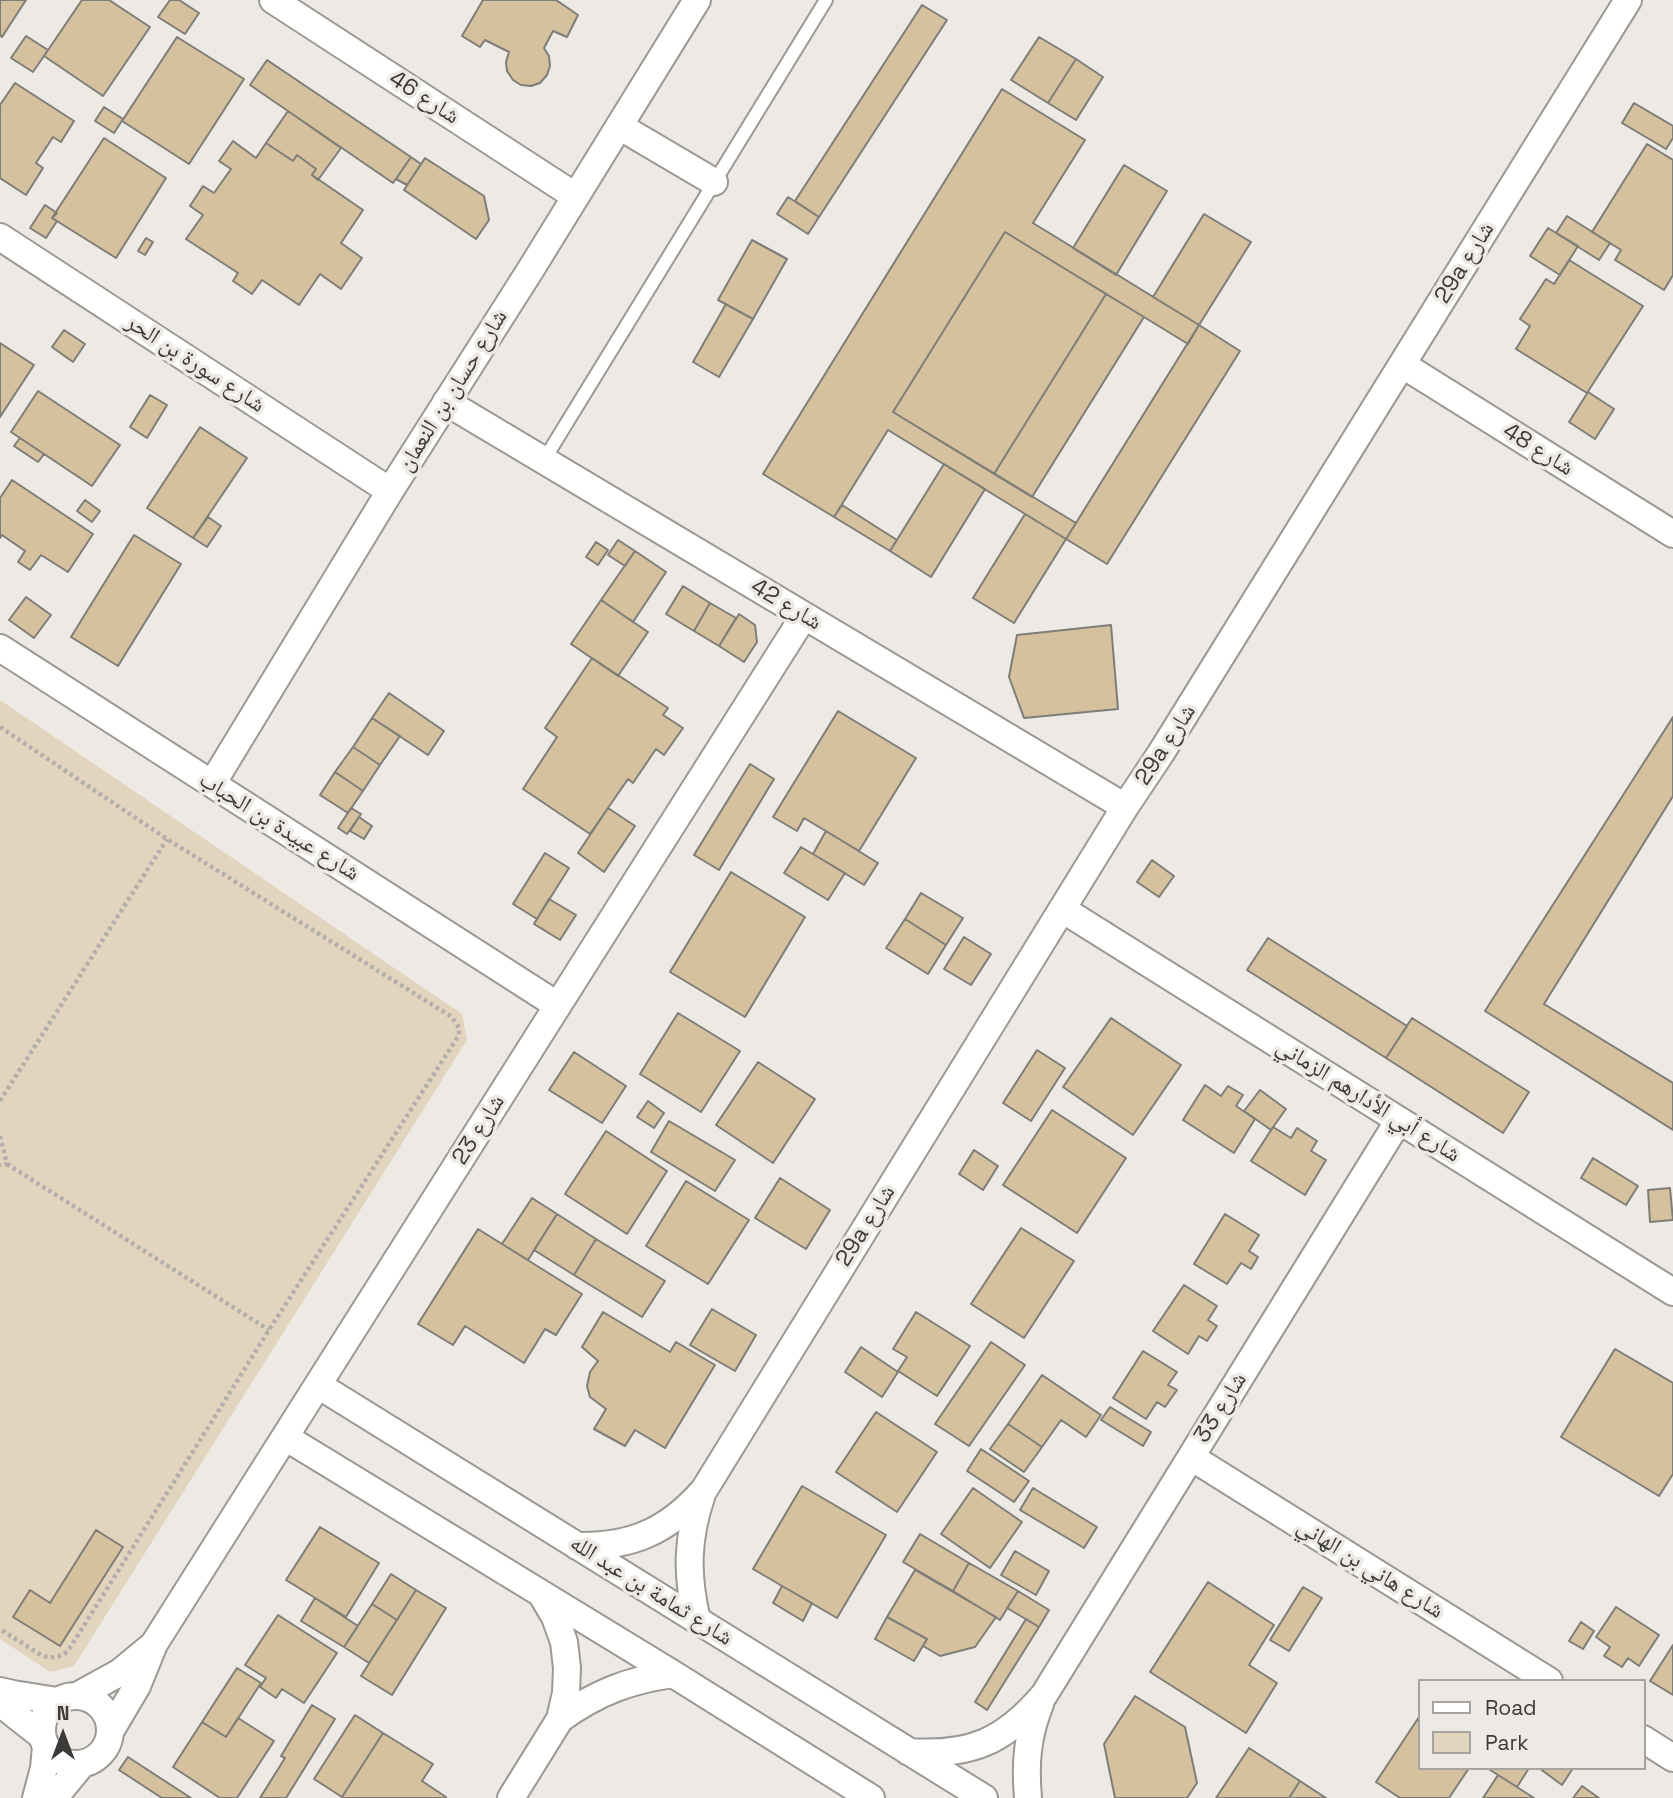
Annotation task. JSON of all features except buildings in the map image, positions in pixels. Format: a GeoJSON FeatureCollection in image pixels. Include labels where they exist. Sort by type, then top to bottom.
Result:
{"type":"FeatureCollection","features":[{"type":"Feature","properties":{"kind":"street","name":"شارع 46"},"geometry":{"type":"LineString","coordinates":[[273,0],[575,196]]}},
{"type":"Feature","properties":{"kind":"street","name":"شارع حسان بن النعمان"},"geometry":{"type":"LineString","coordinates":[[212,785],[390,491],[697,0]]}},
{"type":"Feature","properties":{"kind":"street","name":"29a شارع"},"geometry":{"type":"LineString","coordinates":[[577,1546],[601,1546],[648,1535],[688,1508],[704,1490],[1125,807],[1169,741],[1628,0]]}},
{"type":"Feature","properties":{"kind":"street"},"geometry":{"type":"LineString","coordinates":[[618,126],[714,182]]}},
{"type":"Feature","properties":{"kind":"street","name":"شارع سورة بن الحر"},"geometry":{"type":"LineString","coordinates":[[0,237],[390,491]]}},
{"type":"Feature","properties":{"kind":"street","name":"شارع 48"},"geometry":{"type":"LineString","coordinates":[[1402,365],[1673,534]]}},
{"type":"Feature","properties":{"kind":"street","name":"شارع 42"},"geometry":{"type":"LineString","coordinates":[[446,402],[1125,807]]}},
{"type":"Feature","properties":{"kind":"street","name":"شارع 23"},"geometry":{"type":"LineString","coordinates":[[111,1730],[137,1686],[154,1644],[804,616]]}},
{"type":"Feature","properties":{"kind":"street","name":"شارع عبيدة بن الحباب"},"geometry":{"type":"LineString","coordinates":[[0,648],[558,1005]]}},
{"type":"Feature","properties":{"kind":"street","name":"شارع أبي الأدارهم الزماني"},"geometry":{"type":"LineString","coordinates":[[1062,909],[1673,1292]]}},
{"type":"Feature","properties":{"kind":"street","name":"شارع 33"},"geometry":{"type":"LineString","coordinates":[[909,1752],[960,1751],[985,1743],[1007,1731],[1044,1695],[1399,1120]]}},
{"type":"Feature","properties":{"kind":"street","name":"شارع ثمامة بن عبد الله"},"geometry":{"type":"LineString","coordinates":[[318,1385],[984,1798]]}},
{"type":"Feature","properties":{"kind":"street"},"geometry":{"type":"LineString","coordinates":[[285,1437],[871,1798]]}},
{"type":"Feature","properties":{"kind":"street","name":"شارع هاني بن الهاني"},"geometry":{"type":"LineString","coordinates":[[1191,1457],[1546,1679]]}},
{"type":"Feature","properties":{"kind":"street","name":"29a شارع"},"geometry":{"type":"LineString","coordinates":[[697,1619],[691,1593],[689,1554],[695,1515],[704,1490]]}},
{"type":"Feature","properties":{"kind":"street"},"geometry":{"type":"LineString","coordinates":[[511,1798],[560,1719],[566,1693],[564,1642],[555,1617],[542,1595]]}},
{"type":"Feature","properties":{"kind":"street","name":"شارع 23"},"geometry":{"type":"LineString","coordinates":[[68,1698],[119,1673],[154,1644]]}},
{"type":"Feature","properties":{"kind":"street"},"geometry":{"type":"LineString","coordinates":[[560,1719],[580,1704],[602,1693],[649,1677],[673,1674]]}},
{"type":"Feature","properties":{"kind":"street"},"geometry":{"type":"LineString","coordinates":[[0,1691],[13,1695],[92,1698],[102,1706],[109,1717],[109,1742],[103,1752],[82,1764],[54,1798]]}},
{"type":"Feature","properties":{"kind":"street","name":"شارع 33"},"geometry":{"type":"LineString","coordinates":[[1028,1798],[1027,1748],[1044,1695]]}},
{"type":"Feature","properties":{"kind":"street"},"geometry":{"type":"LineString","coordinates":[[36,1798],[44,1768],[42,1723],[47,1711],[68,1698]]}},
{"type":"Feature","properties":{"kind":"street"},"geometry":{"type":"LineString","coordinates":[[0,1703],[44,1742],[55,1758],[82,1764]]}},
{"type":"Feature","properties":{"kind":"street"},"geometry":{"type":"LineString","coordinates":[[1645,1740],[1673,1758]]}},
{"type":"Feature","properties":{"kind":"lane"},"geometry":{"type":"LineString","coordinates":[[544,460],[826,0]]}},
{"type":"Feature","properties":{"kind":"path"},"geometry":{"type":"LineString","coordinates":[[0,727],[167,839],[452,1017],[459,1028],[459,1035],[269,1330],[68,1651],[62,1656],[48,1658],[0,1629]]}},
{"type":"Feature","properties":{"kind":"path"},"geometry":{"type":"LineString","coordinates":[[0,1101],[167,839]]}},
{"type":"Feature","properties":{"kind":"path"},"geometry":{"type":"LineString","coordinates":[[0,1136],[6,1164]]}},
{"type":"Feature","properties":{"kind":"path"},"geometry":{"type":"LineString","coordinates":[[0,1165],[6,1164],[269,1330]]}},
{"type":"Feature","properties":{"kind":"green space"},"geometry":{"type":"Polygon","coordinates":[[[0,700],[462,1014],[467,1040],[74,1666],[50,1672],[0,1639],[0,700]]]}}]}
